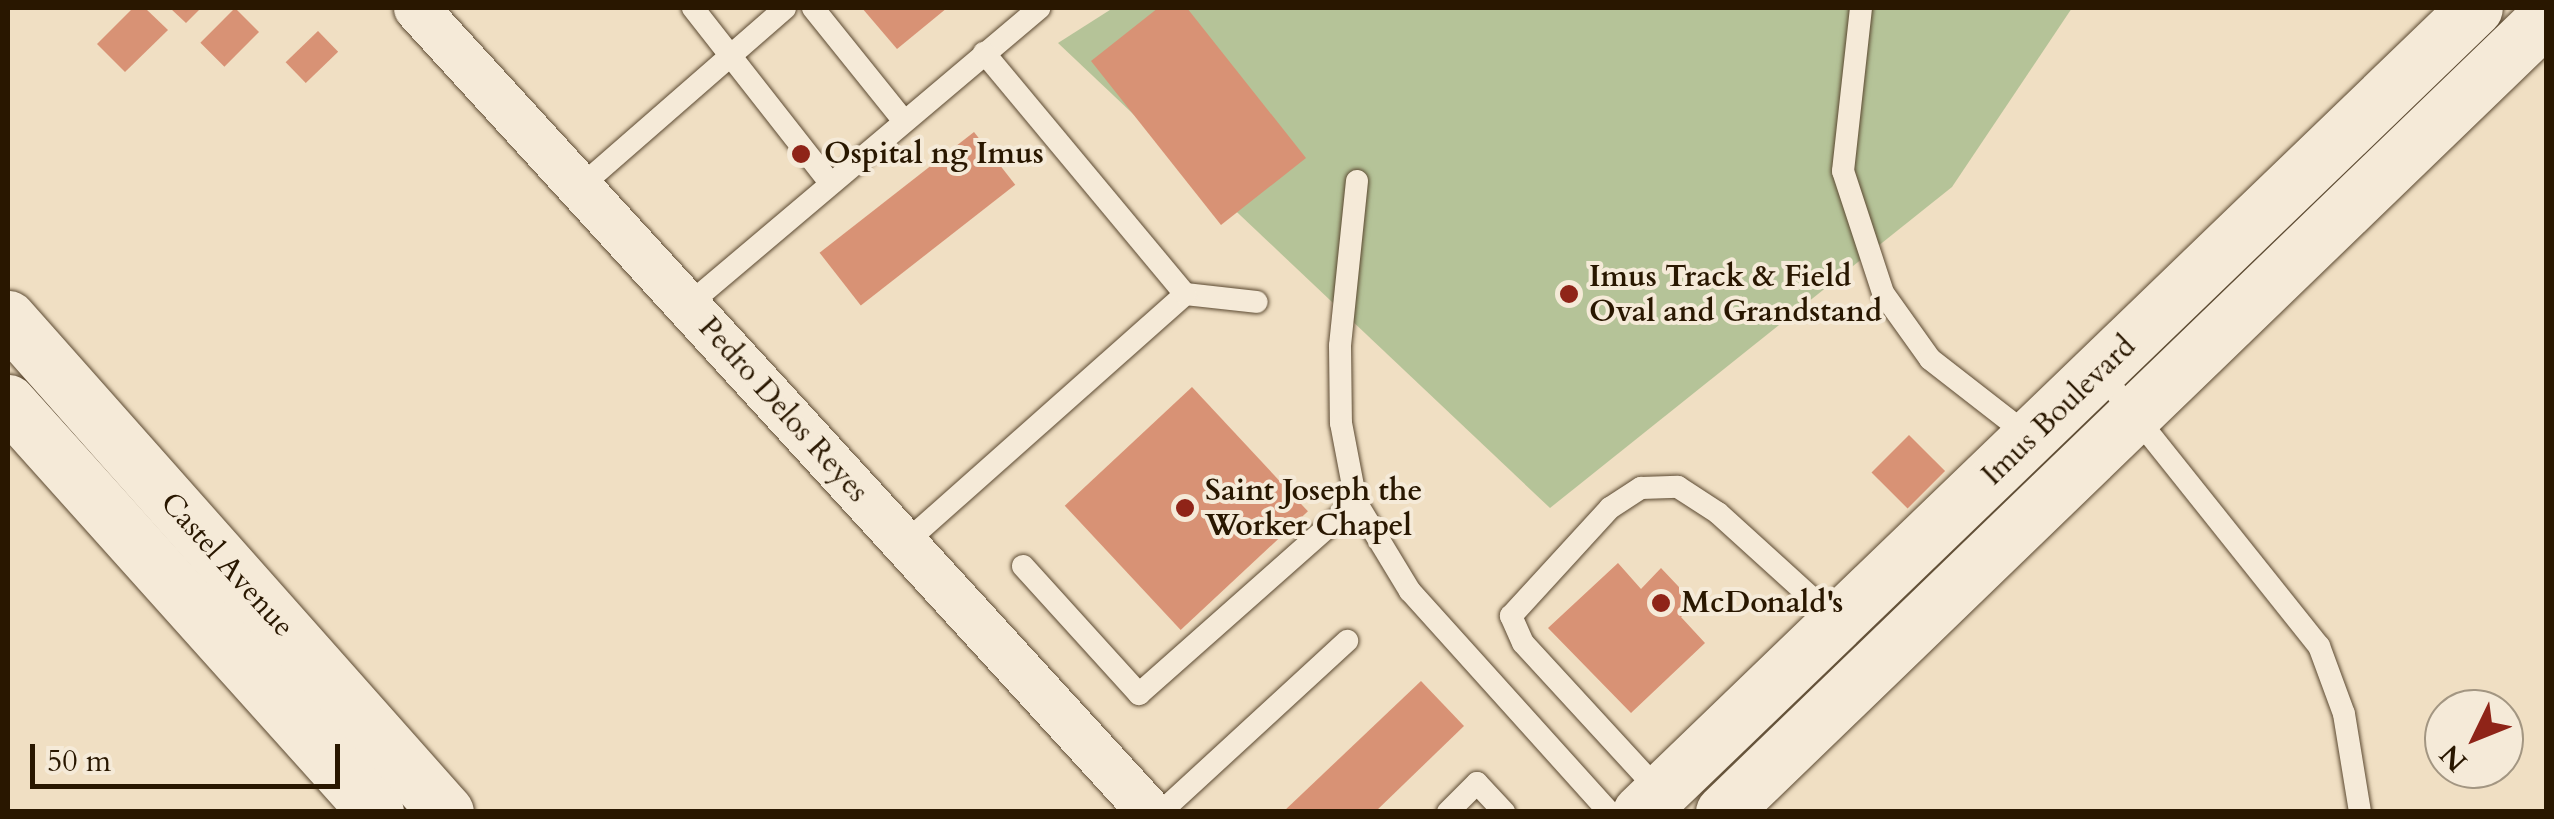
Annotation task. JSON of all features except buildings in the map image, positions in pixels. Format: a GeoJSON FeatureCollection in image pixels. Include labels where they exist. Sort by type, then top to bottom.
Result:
{"type":"FeatureCollection","features":[{"type":"Feature","properties":{"kind":"main road","name":"Imus Boulevard"},"geometry":{"type":"LineString","coordinates":[[1650,802],[2475,8]]}},
{"type":"Feature","properties":{"kind":"main road","name":"Imus Boulevard"},"geometry":{"type":"LineString","coordinates":[[1723,812],[2546,17]]}},
{"type":"Feature","properties":{"kind":"main road","name":"Castel Avenue"},"geometry":{"type":"LineString","coordinates":[[8,318],[446,812]]}},
{"type":"Feature","properties":{"kind":"main road","name":"Castel Avenue"},"geometry":{"type":"LineString","coordinates":[[8,402],[376,812]]}},
{"type":"Feature","properties":{"kind":"street","name":"Pedro Delos Reyes"},"geometry":{"type":"LineString","coordinates":[[416,8],[1150,812]]}},
{"type":"Feature","properties":{"kind":"lane"},"geometry":{"type":"LineString","coordinates":[[693,8],[830,183]]}},
{"type":"Feature","properties":{"kind":"lane"},"geometry":{"type":"LineString","coordinates":[[580,187],[784,8]]}},
{"type":"Feature","properties":{"kind":"lane"},"geometry":{"type":"LineString","coordinates":[[812,8],[904,121]]}},
{"type":"Feature","properties":{"kind":"lane"},"geometry":{"type":"LineString","coordinates":[[688,305],[1039,8]]}},
{"type":"Feature","properties":{"kind":"lane"},"geometry":{"type":"LineString","coordinates":[[1861,8],[1842,171],[1883,292],[1930,359],[2032,438]]}},
{"type":"Feature","properties":{"kind":"lane"},"geometry":{"type":"LineString","coordinates":[[984,53],[1185,294],[1257,302]]}},
{"type":"Feature","properties":{"kind":"lane"},"geometry":{"type":"LineString","coordinates":[[1357,182],[1340,346],[1342,423],[1356,502],[1410,591],[1609,812]]}},
{"type":"Feature","properties":{"kind":"lane"},"geometry":{"type":"LineString","coordinates":[[904,543],[1185,294]]}},
{"type":"Feature","properties":{"kind":"lane"},"geometry":{"type":"LineString","coordinates":[[2100,372],[2136,412],[2318,646],[2344,714],[2360,812]]}},
{"type":"Feature","properties":{"kind":"lane"},"geometry":{"type":"LineString","coordinates":[[1650,802],[1523,643],[1511,616],[1610,508],[1641,488],[1678,487],[1718,513],[1836,620]]}},
{"type":"Feature","properties":{"kind":"lane"},"geometry":{"type":"LineString","coordinates":[[1023,566],[1140,694],[1356,502]]}},
{"type":"Feature","properties":{"kind":"lane"},"geometry":{"type":"LineString","coordinates":[[1161,812],[1347,641]]}},
{"type":"Feature","properties":{"kind":"lane"},"geometry":{"type":"LineString","coordinates":[[1448,812],[1477,783],[1504,812]]}},
{"type":"Feature","properties":{"kind":"green space","name":"Imus Track & Field Oval and Grandstand"},"geometry":{"type":"Polygon","coordinates":[[[1113,8],[2072,8],[1952,187],[1550,508],[1058,43],[1113,8]]]}},
{"type":"Feature","properties":{"kind":"place","name":"Ospital ng Imus"},"geometry":{"type":"Point","coordinates":[801,154]}},
{"type":"Feature","properties":{"kind":"place","name":"Imus Track & Field Oval and Grandstand"},"geometry":{"type":"Point","coordinates":[1569,294]}},
{"type":"Feature","properties":{"kind":"place","name":"Saint Joseph the Worker Chapel"},"geometry":{"type":"Point","coordinates":[1185,508]}},
{"type":"Feature","properties":{"kind":"place","name":"McDonald's"},"geometry":{"type":"Point","coordinates":[1661,603]}}]}
